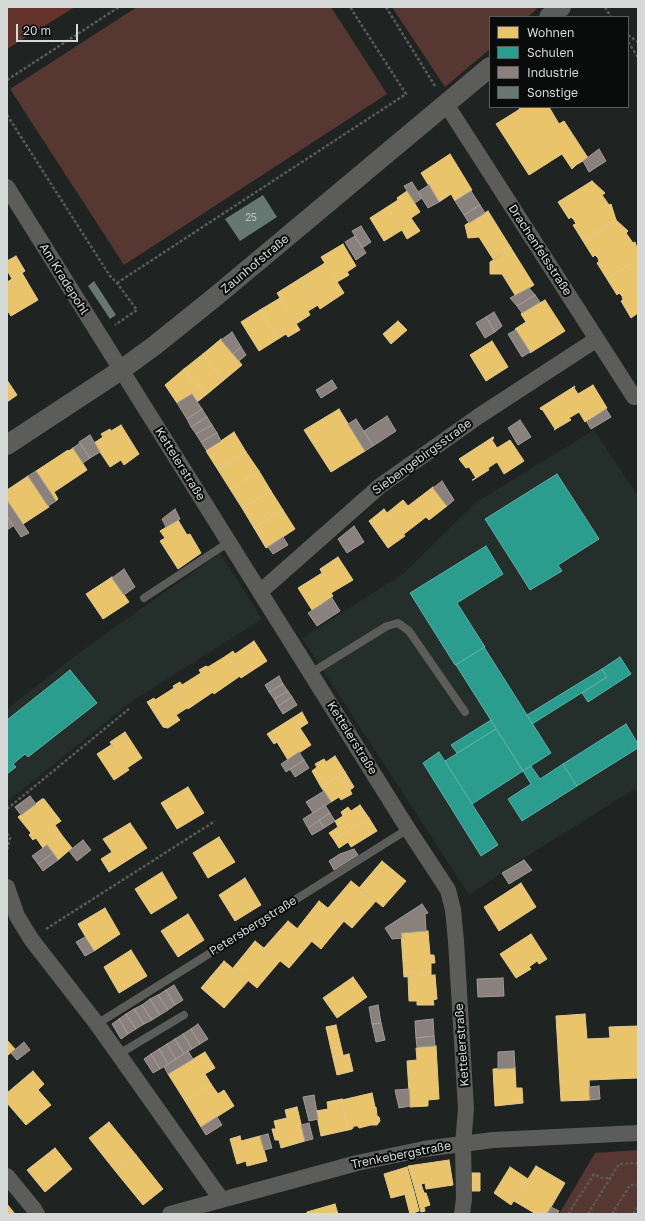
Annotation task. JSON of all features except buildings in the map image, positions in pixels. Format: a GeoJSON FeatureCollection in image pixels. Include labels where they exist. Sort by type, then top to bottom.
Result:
{"type":"FeatureCollection","features":[{"type":"Feature","properties":{"kind":"street"},"geometry":{"type":"LineString","coordinates":[[550,16],[561,7]]}},
{"type":"Feature","properties":{"kind":"street","name":"Zaunhofstraße"},"geometry":{"type":"LineString","coordinates":[[7,445],[121,370],[159,342],[489,68]]}},
{"type":"Feature","properties":{"kind":"street","name":"Drachenfelsstraße"},"geometry":{"type":"LineString","coordinates":[[446,104],[634,397]]}},
{"type":"Feature","properties":{"kind":"street","name":"Am Kradepohl"},"geometry":{"type":"LineString","coordinates":[[7,187],[121,370]]}},
{"type":"Feature","properties":{"kind":"street","name":"Siebengebirgsstraße"},"geometry":{"type":"LineString","coordinates":[[260,592],[380,486],[479,416],[597,338]]}},
{"type":"Feature","properties":{"kind":"street","name":"Kettelerstraße"},"geometry":{"type":"LineString","coordinates":[[121,370],[408,829],[448,890],[453,910],[466,1109],[463,1144],[464,1199],[462,1214]]}},
{"type":"Feature","properties":{"kind":"street"},"geometry":{"type":"LineString","coordinates":[[7,887],[17,916],[31,939],[119,1054],[221,1199]]}},
{"type":"Feature","properties":{"kind":"street","name":"Trenkebergstraße"},"geometry":{"type":"LineString","coordinates":[[170,1214],[357,1162],[424,1149],[493,1140],[638,1133]]}},
{"type":"Feature","properties":{"kind":"street"},"geometry":{"type":"LineString","coordinates":[[7,1176],[37,1214]]}},
{"type":"Feature","properties":{"kind":"lane"},"geometry":{"type":"LineString","coordinates":[[144,598],[229,542]]}},
{"type":"Feature","properties":{"kind":"lane"},"geometry":{"type":"LineString","coordinates":[[311,673],[387,626],[398,623],[408,631],[465,712]]}},
{"type":"Feature","properties":{"kind":"lane","name":"Petersbergstraße"},"geometry":{"type":"LineString","coordinates":[[97,1024],[408,829]]}},
{"type":"Feature","properties":{"kind":"lane"},"geometry":{"type":"LineString","coordinates":[[119,1054],[184,1015]]}},
{"type":"Feature","properties":{"kind":"path"},"geometry":{"type":"LineString","coordinates":[[7,80],[119,7]]}},
{"type":"Feature","properties":{"kind":"path"},"geometry":{"type":"LineString","coordinates":[[117,283],[406,94],[350,7]]}},
{"type":"Feature","properties":{"kind":"path"},"geometry":{"type":"LineString","coordinates":[[386,7],[446,104]]}},
{"type":"Feature","properties":{"kind":"path"},"geometry":{"type":"LineString","coordinates":[[605,7],[610,16]]}},
{"type":"Feature","properties":{"kind":"path"},"geometry":{"type":"LineString","coordinates":[[629,36],[638,42]]}},
{"type":"Feature","properties":{"kind":"path"},"geometry":{"type":"LineString","coordinates":[[629,44],[638,57]]}},
{"type":"Feature","properties":{"kind":"path"},"geometry":{"type":"LineString","coordinates":[[7,115],[110,276],[137,310],[99,335]]}},
{"type":"Feature","properties":{"kind":"path"},"geometry":{"type":"LineString","coordinates":[[7,809],[130,708]]}},
{"type":"Feature","properties":{"kind":"path"},"geometry":{"type":"LineString","coordinates":[[31,939],[215,821]]}},
{"type":"Feature","properties":{"kind":"path"},"geometry":{"type":"LineString","coordinates":[[7,833],[10,838],[7,850]]}},
{"type":"Feature","properties":{"kind":"path"},"geometry":{"type":"LineString","coordinates":[[588,1214],[619,1164],[638,1163]]}},
{"type":"Feature","properties":{"kind":"path"},"geometry":{"type":"LineString","coordinates":[[568,1214],[594,1174],[602,1178],[611,1178]]}},
{"type":"Feature","properties":{"kind":"path"},"geometry":{"type":"LineString","coordinates":[[612,1214],[630,1184],[638,1185]]}},
{"type":"Feature","properties":{"kind":"path"},"geometry":{"type":"LineString","coordinates":[[633,1214],[638,1207]]}},
{"type":"Feature","properties":{"kind":"shaded area"},"geometry":{"type":"Polygon","coordinates":[[[7,7],[75,7],[7,49],[7,7]]]}},
{"type":"Feature","properties":{"kind":"shaded area"},"geometry":{"type":"Polygon","coordinates":[[[137,7],[331,7],[387,94],[124,265],[10,89],[137,7]]]}},
{"type":"Feature","properties":{"kind":"shaded area"},"geometry":{"type":"Polygon","coordinates":[[[392,7],[539,7],[529,16],[489,16],[489,50],[445,87],[392,7]]]}},
{"type":"Feature","properties":{"kind":"shaded area"},"geometry":{"type":"Polygon","coordinates":[[[594,430],[638,496],[638,787],[524,858],[469,895],[302,638],[404,573],[475,503],[594,430]]]}},
{"type":"Feature","properties":{"kind":"shaded area"},"geometry":{"type":"Polygon","coordinates":[[[220,553],[262,619],[131,702],[7,802],[7,709],[84,649],[220,553]]]}},
{"type":"Feature","properties":{"kind":"shaded area"},"geometry":{"type":"Polygon","coordinates":[[[638,1150],[638,1214],[559,1214],[595,1153],[638,1150]]]}}]}
